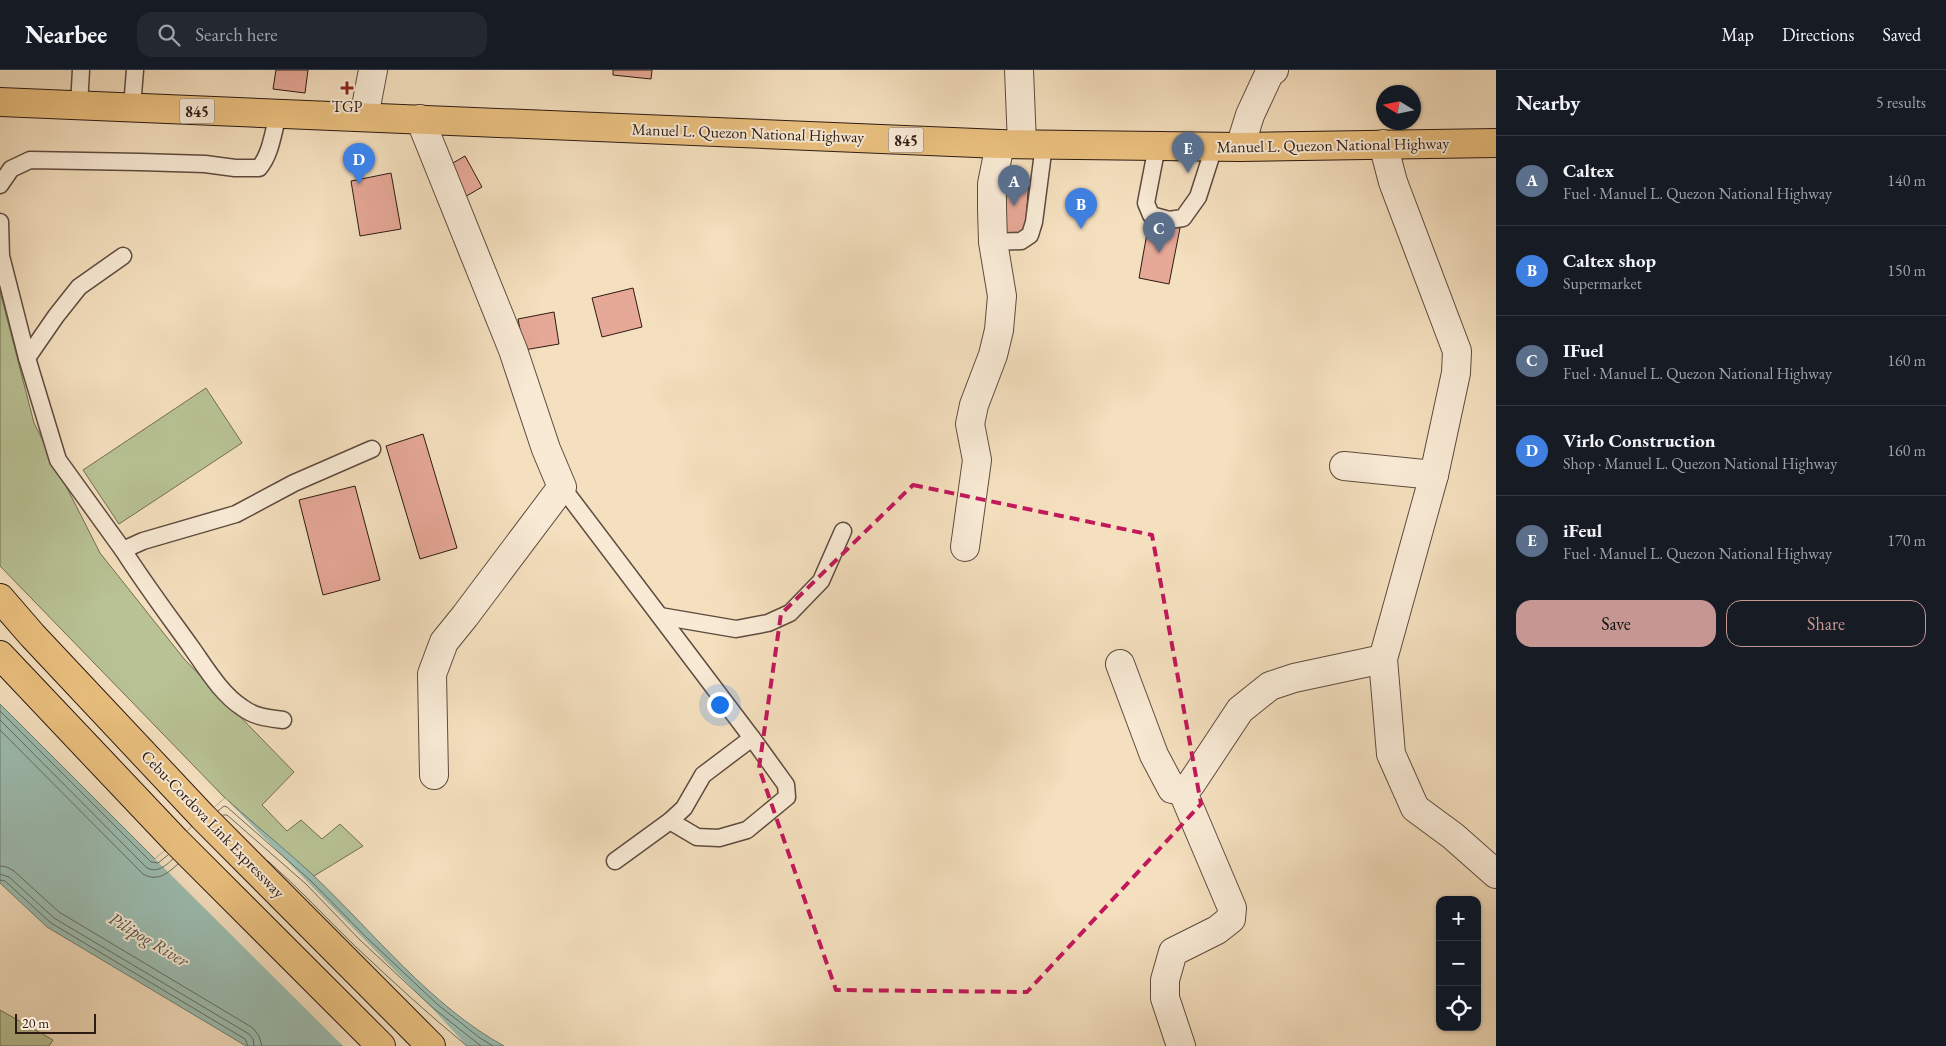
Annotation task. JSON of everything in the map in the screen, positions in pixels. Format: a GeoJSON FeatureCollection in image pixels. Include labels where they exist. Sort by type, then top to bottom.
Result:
{"type":"FeatureCollection","features":[{"type":"Feature","properties":{"kind":"main road","name":"Manuel L. Quezon National Highway"},"geometry":{"type":"LineString","coordinates":[[0,102],[1022,144],[1227,147],[1496,143]]}},
{"type":"Feature","properties":{"kind":"main road","name":"Cebu-Cordova Link Expressway"},"geometry":{"type":"LineString","coordinates":[[0,598],[203,817],[431,1046]]}},
{"type":"Feature","properties":{"kind":"main road"},"geometry":{"type":"LineString","coordinates":[[0,655],[176,842],[381,1046]]}},
{"type":"Feature","properties":{"kind":"street"},"geometry":{"type":"LineString","coordinates":[[364,117],[372,70]]}},
{"type":"Feature","properties":{"kind":"street"},"geometry":{"type":"LineString","coordinates":[[965,547],[976,460],[970,424],[974,405],[993,355],[999,330],[1002,296],[993,242],[992,184],[1022,144],[1019,70]]}},
{"type":"Feature","properties":{"kind":"street"},"geometry":{"type":"LineString","coordinates":[[1227,147],[1250,115],[1269,74],[1274,70]]}},
{"type":"Feature","properties":{"kind":"street"},"geometry":{"type":"LineString","coordinates":[[420,119],[513,350],[546,449],[562,487],[444,642],[432,674],[434,775]]}},
{"type":"Feature","properties":{"kind":"street"},"geometry":{"type":"LineString","coordinates":[[1383,144],[1393,182],[1457,351],[1456,373],[1434,475],[1383,659],[1391,754],[1415,808],[1453,836],[1496,874]]}},
{"type":"Feature","properties":{"kind":"street"},"geometry":{"type":"LineString","coordinates":[[1344,466],[1434,475]]}},
{"type":"Feature","properties":{"kind":"street"},"geometry":{"type":"LineString","coordinates":[[1120,664],[1154,755],[1172,789],[1182,790],[1190,784],[1240,710],[1270,686],[1294,678],[1383,659]]}},
{"type":"Feature","properties":{"kind":"street"},"geometry":{"type":"LineString","coordinates":[[1181,1046],[1165,998],[1165,980],[1173,952],[1217,930],[1231,919],[1232,908],[1182,790]]}},
{"type":"Feature","properties":{"kind":"lane"},"geometry":{"type":"LineString","coordinates":[[79,105],[81,70]]}},
{"type":"Feature","properties":{"kind":"lane"},"geometry":{"type":"LineString","coordinates":[[132,107],[135,70]]}},
{"type":"Feature","properties":{"kind":"lane"},"geometry":{"type":"LineString","coordinates":[[0,185],[11,169],[30,160],[206,164],[235,168],[259,168],[265,161],[268,153],[278,114]]}},
{"type":"Feature","properties":{"kind":"lane"},"geometry":{"type":"LineString","coordinates":[[993,242],[1021,241],[1030,235],[1034,222],[1022,144]]}},
{"type":"Feature","properties":{"kind":"lane"},"geometry":{"type":"LineString","coordinates":[[1156,146],[1146,203],[1151,215],[1169,220],[1183,218],[1198,198],[1227,147]]}},
{"type":"Feature","properties":{"kind":"lane"},"geometry":{"type":"LineString","coordinates":[[0,222],[1,256],[27,358],[58,460],[226,694],[242,708],[259,716],[283,720]]}},
{"type":"Feature","properties":{"kind":"lane"},"geometry":{"type":"LineString","coordinates":[[27,358],[79,287],[123,256]]}},
{"type":"Feature","properties":{"kind":"lane"},"geometry":{"type":"LineString","coordinates":[[123,550],[143,541],[236,514],[294,483],[372,449]]}},
{"type":"Feature","properties":{"kind":"lane"},"geometry":{"type":"LineString","coordinates":[[562,487],[752,738],[786,786],[787,798],[747,830],[719,838],[697,836],[670,820]]}},
{"type":"Feature","properties":{"kind":"lane"},"geometry":{"type":"LineString","coordinates":[[660,616],[736,629],[768,623],[790,613],[821,581],[843,531]]}},
{"type":"Feature","properties":{"kind":"lane"},"geometry":{"type":"LineString","coordinates":[[615,861],[684,808],[703,776],[752,738]]}},
{"type":"Feature","properties":{"kind":"highlighted area"},"geometry":{"type":"Polygon","coordinates":[[[913,485],[1152,535],[1201,804],[1027,992],[836,990],[759,768],[781,614],[913,485]]]}},
{"type":"Feature","properties":{"kind":"green space"},"geometry":{"type":"Polygon","coordinates":[[[0,291],[34,423],[100,553],[185,660],[294,772],[262,805],[287,831],[301,820],[322,839],[340,824],[363,846],[314,876],[225,798],[0,566],[0,291]]]}},
{"type":"Feature","properties":{"kind":"green space"},"geometry":{"type":"Polygon","coordinates":[[[206,388],[242,443],[119,524],[83,470],[206,388]]]}},
{"type":"Feature","properties":{"kind":"green space"},"geometry":{"type":"Polygon","coordinates":[[[0,1010],[53,1040],[49,1046],[0,1046],[0,1010]]]}},
{"type":"Feature","properties":{"kind":"water","name":"Pilipog River"},"geometry":{"type":"Polygon","coordinates":[[[0,704],[155,859],[225,798],[314,876],[428,990],[477,1030],[504,1046],[246,1046],[47,927],[0,883],[0,704]]]}},
{"type":"Feature","properties":{"kind":"pier"},"geometry":{"type":"Polygon","coordinates":[[[225,798],[467,1046],[343,1046],[155,859],[225,798]]]}},
{"type":"Feature","properties":{"kind":"building"},"geometry":{"type":"Polygon","coordinates":[[[276,70],[308,70],[305,93],[273,89],[276,70]]]}},
{"type":"Feature","properties":{"kind":"building"},"geometry":{"type":"Polygon","coordinates":[[[613,70],[652,70],[651,79],[613,75],[613,70]]]}},
{"type":"Feature","properties":{"kind":"building"},"geometry":{"type":"Polygon","coordinates":[[[465,156],[482,187],[463,198],[446,167],[465,156]]]}},
{"type":"Feature","properties":{"kind":"building"},"geometry":{"type":"Polygon","coordinates":[[[391,173],[401,229],[360,236],[351,181],[391,173]]]}},
{"type":"Feature","properties":{"kind":"building"},"geometry":{"type":"Polygon","coordinates":[[[1003,178],[1029,179],[1025,235],[999,233],[1003,178]]]}},
{"type":"Feature","properties":{"kind":"building"},"geometry":{"type":"Polygon","coordinates":[[[1149,222],[1180,228],[1169,284],[1139,278],[1149,222]]]}},
{"type":"Feature","properties":{"kind":"building"},"geometry":{"type":"Polygon","coordinates":[[[633,288],[642,327],[602,337],[592,298],[633,288]]]}},
{"type":"Feature","properties":{"kind":"building"},"geometry":{"type":"Polygon","coordinates":[[[554,312],[559,344],[524,350],[518,319],[554,312]]]}},
{"type":"Feature","properties":{"kind":"building"},"geometry":{"type":"Polygon","coordinates":[[[423,434],[457,548],[420,559],[386,446],[423,434]]]}},
{"type":"Feature","properties":{"kind":"building"},"geometry":{"type":"Polygon","coordinates":[[[355,486],[380,580],[323,595],[299,500],[355,486]]]}},
{"type":"Feature","properties":{"kind":"place","name":"TGP"},"geometry":{"type":"Point","coordinates":[347,88]}},
{"type":"Feature","properties":{"kind":"place","name":"iFeul"},"geometry":{"type":"Point","coordinates":[1188,173]}},
{"type":"Feature","properties":{"kind":"place","name":"Virlo Construction"},"geometry":{"type":"Point","coordinates":[359,184]}},
{"type":"Feature","properties":{"kind":"place","name":"Caltex"},"geometry":{"type":"Point","coordinates":[1014,206]}},
{"type":"Feature","properties":{"kind":"place","name":"Caltex shop"},"geometry":{"type":"Point","coordinates":[1081,229]}},
{"type":"Feature","properties":{"kind":"place","name":"IFuel"},"geometry":{"type":"Point","coordinates":[1159,253]}}]}
